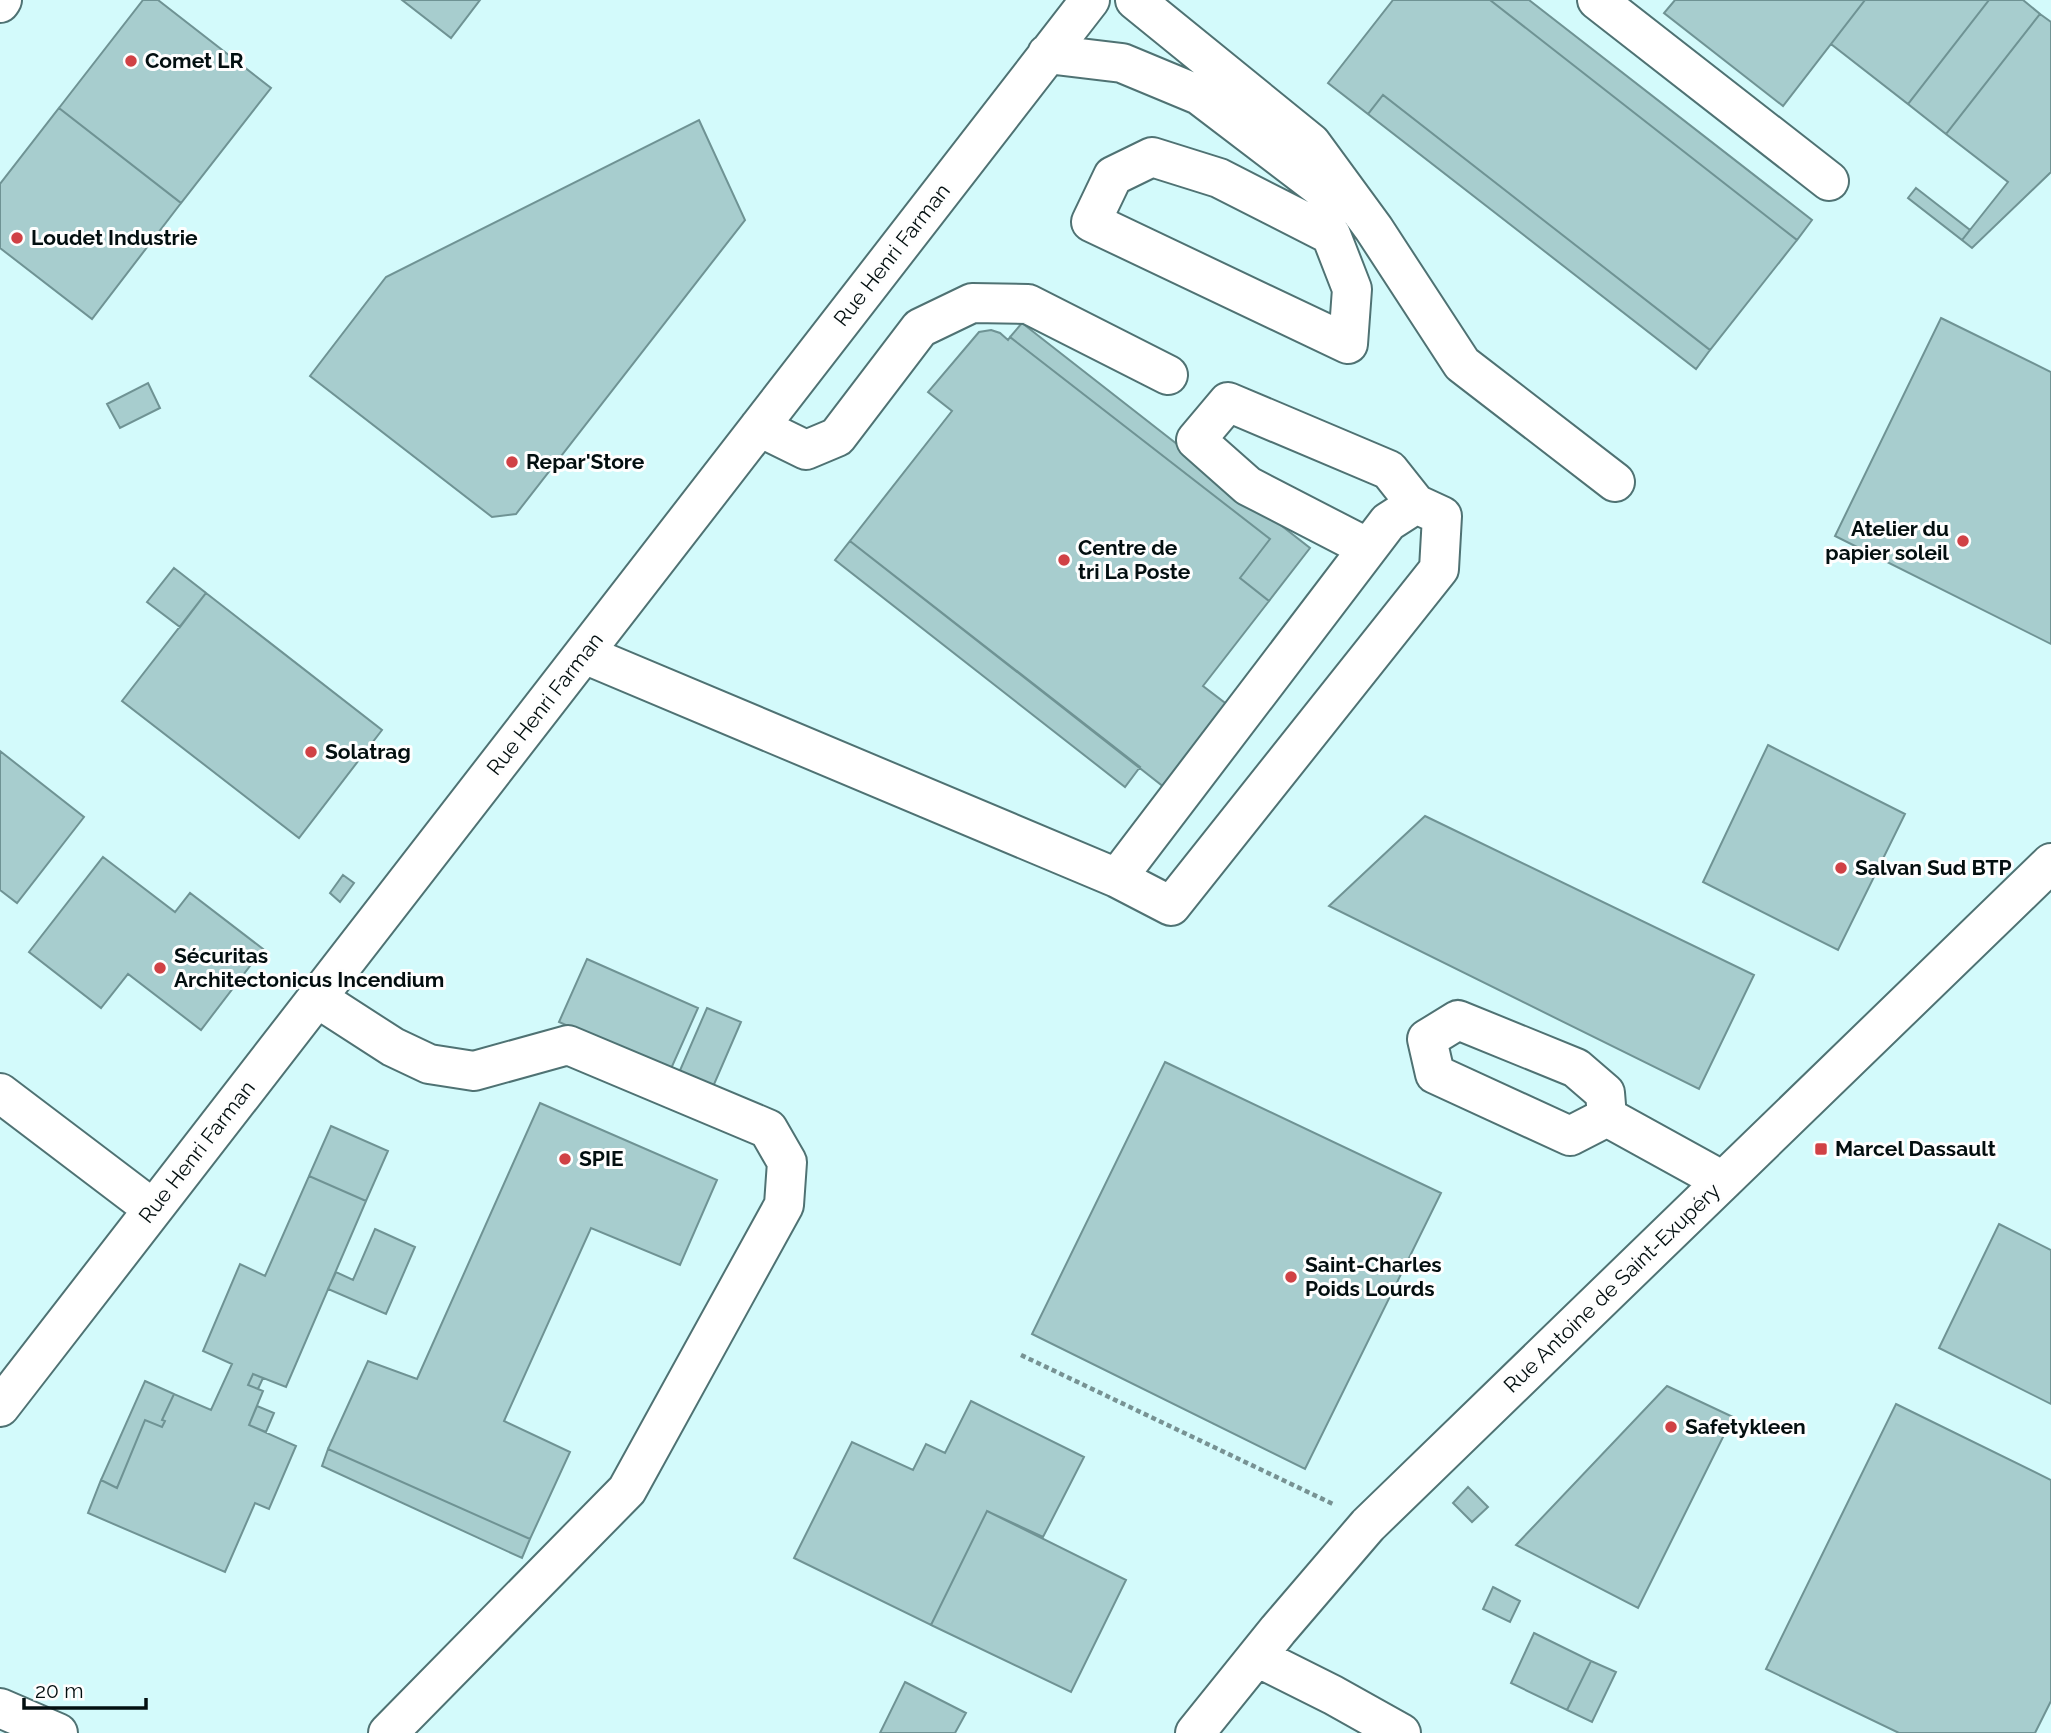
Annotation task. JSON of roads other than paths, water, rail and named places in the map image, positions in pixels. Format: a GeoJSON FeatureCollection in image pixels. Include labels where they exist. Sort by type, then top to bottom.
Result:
{"type":"FeatureCollection","features":[{"type":"Feature","properties":{"kind":"street","name":"Rue Henri Farman"},"geometry":{"type":"LineString","coordinates":[[0,1408],[1090,0]]}},
{"type":"Feature","properties":{"kind":"street"},"geometry":{"type":"LineString","coordinates":[[1135,0],[1254,117],[1374,229],[1462,364],[1615,482]]}},
{"type":"Feature","properties":{"kind":"street"},"geometry":{"type":"LineString","coordinates":[[1597,0],[1829,181]]}},
{"type":"Feature","properties":{"kind":"street"},"geometry":{"type":"LineString","coordinates":[[1047,54],[1122,62],[1254,117]]}},
{"type":"Feature","properties":{"kind":"street"},"geometry":{"type":"LineString","coordinates":[[1219,178],[1254,117]]}},
{"type":"Feature","properties":{"kind":"street"},"geometry":{"type":"LineString","coordinates":[[1152,157],[1219,178],[1331,234],[1352,289],[1348,344],[1091,222],[1113,176],[1152,157]]}},
{"type":"Feature","properties":{"kind":"street"},"geometry":{"type":"LineString","coordinates":[[759,427],[806,450],[837,437],[920,328],[972,303],[1027,304],[1168,374]]}},
{"type":"Feature","properties":{"kind":"street"},"geometry":{"type":"LineString","coordinates":[[584,654],[1117,878],[1171,906],[1439,569],[1442,516],[1416,504],[1389,470],[1228,402],[1196,440],[1248,486],[1368,548]]}},
{"type":"Feature","properties":{"kind":"street"},"geometry":{"type":"LineString","coordinates":[[1117,878],[1388,522],[1416,504]]}},
{"type":"Feature","properties":{"kind":"street","name":"Rue Antoine de Saint-Exupéry"},"geometry":{"type":"LineString","coordinates":[[1195,1733],[1368,1525],[2051,863]]}},
{"type":"Feature","properties":{"kind":"street"},"geometry":{"type":"LineString","coordinates":[[317,998],[393,1047],[429,1064],[474,1071],[568,1045],[768,1129],[787,1162],[784,1205],[627,1489],[388,1733]]}},
{"type":"Feature","properties":{"kind":"street"},"geometry":{"type":"LineString","coordinates":[[0,1093],[153,1209]]}},
{"type":"Feature","properties":{"kind":"street"},"geometry":{"type":"LineString","coordinates":[[1606,1116],[1723,1181]]}},
{"type":"Feature","properties":{"kind":"street"},"geometry":{"type":"LineString","coordinates":[[1257,1657],[1402,1732]]}},
{"type":"Feature","properties":{"kind":"street"},"geometry":{"type":"LineString","coordinates":[[0,1708],[58,1733]]}},
{"type":"Feature","properties":{"kind":"place","name":"Comet LR"},"geometry":{"type":"Point","coordinates":[131,61]}},
{"type":"Feature","properties":{"kind":"place","name":"Loudet Industrie"},"geometry":{"type":"Point","coordinates":[17,238]}},
{"type":"Feature","properties":{"kind":"place","name":"Repar'Store"},"geometry":{"type":"Point","coordinates":[512,462]}},
{"type":"Feature","properties":{"kind":"place","name":"Atelier du papier soleil"},"geometry":{"type":"Point","coordinates":[1963,541]}},
{"type":"Feature","properties":{"kind":"place","name":"Centre de tri La Poste"},"geometry":{"type":"Point","coordinates":[1064,560]}},
{"type":"Feature","properties":{"kind":"place","name":"Solatrag"},"geometry":{"type":"Point","coordinates":[311,752]}},
{"type":"Feature","properties":{"kind":"place","name":"Salvan Sud BTP"},"geometry":{"type":"Point","coordinates":[1841,868]}},
{"type":"Feature","properties":{"kind":"place","name":"Sécuritas Architectonicus Incendium"},"geometry":{"type":"Point","coordinates":[160,968]}},
{"type":"Feature","properties":{"kind":"place","name":"Marcel Dassault"},"geometry":{"type":"Point","coordinates":[1821,1149]}},
{"type":"Feature","properties":{"kind":"place","name":"SPIE"},"geometry":{"type":"Point","coordinates":[565,1159]}},
{"type":"Feature","properties":{"kind":"place","name":"Saint-Charles Poids Lourds"},"geometry":{"type":"Point","coordinates":[1291,1277]}},
{"type":"Feature","properties":{"kind":"place","name":"Safetykleen"},"geometry":{"type":"Point","coordinates":[1671,1427]}}]}
